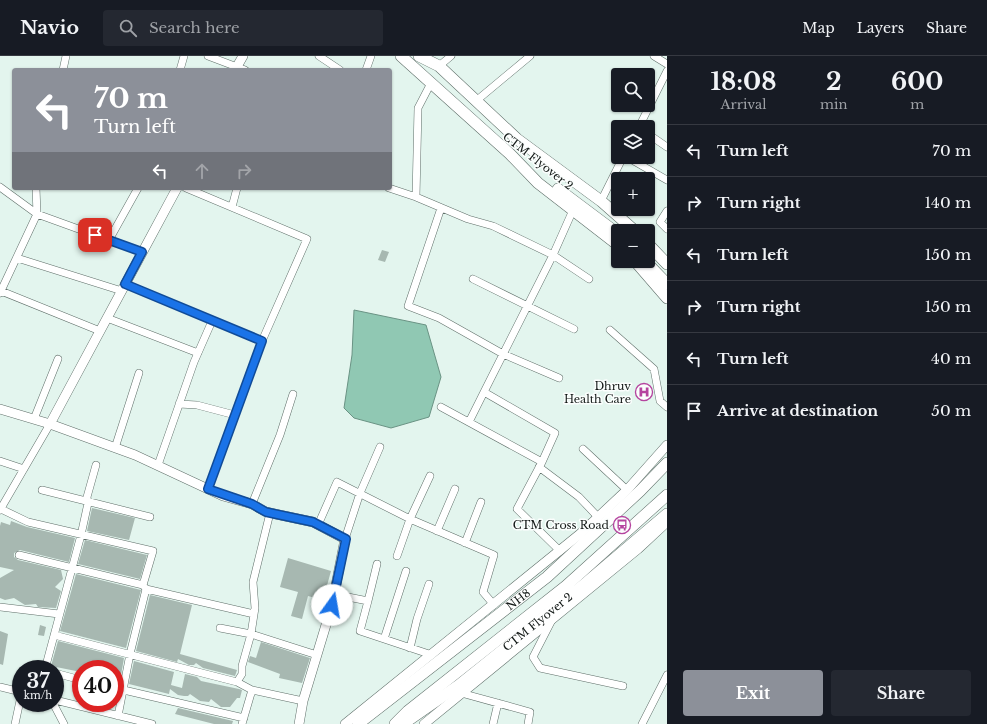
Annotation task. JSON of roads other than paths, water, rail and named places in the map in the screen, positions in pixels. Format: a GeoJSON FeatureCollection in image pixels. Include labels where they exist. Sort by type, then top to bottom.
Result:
{"type":"FeatureCollection","features":[{"type":"Feature","properties":{"kind":"main road"},"geometry":{"type":"LineString","coordinates":[[401,56],[510,154],[538,182],[611,240]]}},
{"type":"Feature","properties":{"kind":"main road"},"geometry":{"type":"LineString","coordinates":[[418,56],[436,68],[476,101],[517,139],[601,201],[627,224]]}},
{"type":"Feature","properties":{"kind":"main road","name":"CTM Flyover 2"},"geometry":{"type":"LineString","coordinates":[[436,68],[518,148],[567,184],[617,224]]}},
{"type":"Feature","properties":{"kind":"main road"},"geometry":{"type":"LineString","coordinates":[[510,154],[611,229]]}},
{"type":"Feature","properties":{"kind":"main road"},"geometry":{"type":"LineString","coordinates":[[655,251],[667,264]]}},
{"type":"Feature","properties":{"kind":"main road"},"geometry":{"type":"LineString","coordinates":[[655,259],[667,271]]}},
{"type":"Feature","properties":{"kind":"main road"},"geometry":{"type":"LineString","coordinates":[[641,268],[667,298]]}},
{"type":"Feature","properties":{"kind":"main road"},"geometry":{"type":"LineString","coordinates":[[652,268],[667,284]]}},
{"type":"Feature","properties":{"kind":"main road","name":"NH8"},"geometry":{"type":"LineString","coordinates":[[358,724],[545,578],[640,491],[667,463]]}},
{"type":"Feature","properties":{"kind":"main road","name":"NH8"},"geometry":{"type":"LineString","coordinates":[[395,724],[408,711],[566,586],[667,495]]}},
{"type":"Feature","properties":{"kind":"main road","name":"CTM Flyover 2"},"geometry":{"type":"LineString","coordinates":[[403,724],[444,695],[587,582],[667,514]]}},
{"type":"Feature","properties":{"kind":"street"},"geometry":{"type":"LineString","coordinates":[[63,68],[66,56]]}},
{"type":"Feature","properties":{"kind":"street"},"geometry":{"type":"LineString","coordinates":[[181,68],[184,56]]}},
{"type":"Feature","properties":{"kind":"street"},"geometry":{"type":"LineString","coordinates":[[208,56],[237,68]]}},
{"type":"Feature","properties":{"kind":"street"},"geometry":{"type":"LineString","coordinates":[[239,68],[243,56]]}},
{"type":"Feature","properties":{"kind":"street"},"geometry":{"type":"LineString","coordinates":[[319,56],[337,68]]}},
{"type":"Feature","properties":{"kind":"street"},"geometry":{"type":"LineString","coordinates":[[367,68],[371,56]]}},
{"type":"Feature","properties":{"kind":"street"},"geometry":{"type":"LineString","coordinates":[[436,68],[451,56]]}},
{"type":"Feature","properties":{"kind":"street"},"geometry":{"type":"LineString","coordinates":[[476,101],[530,56]]}},
{"type":"Feature","properties":{"kind":"street"},"geometry":{"type":"LineString","coordinates":[[654,56],[667,64]]}},
{"type":"Feature","properties":{"kind":"street"},"geometry":{"type":"LineString","coordinates":[[642,120],[667,71]]}},
{"type":"Feature","properties":{"kind":"street"},"geometry":{"type":"LineString","coordinates":[[416,197],[418,108],[431,84]]}},
{"type":"Feature","properties":{"kind":"street"},"geometry":{"type":"LineString","coordinates":[[655,139],[667,148]]}},
{"type":"Feature","properties":{"kind":"street"},"geometry":{"type":"LineString","coordinates":[[601,201],[620,164]]}},
{"type":"Feature","properties":{"kind":"street"},"geometry":{"type":"LineString","coordinates":[[639,164],[667,180]]}},
{"type":"Feature","properties":{"kind":"street"},"geometry":{"type":"LineString","coordinates":[[0,187],[37,214],[142,252]]}},
{"type":"Feature","properties":{"kind":"street"},"geometry":{"type":"LineString","coordinates":[[392,189],[416,197],[468,219],[493,226],[553,255],[590,279]]}},
{"type":"Feature","properties":{"kind":"street"},"geometry":{"type":"LineString","coordinates":[[36,190],[37,214],[17,258],[3,279],[0,292],[100,331]]}},
{"type":"Feature","properties":{"kind":"street"},"geometry":{"type":"LineString","coordinates":[[109,240],[137,190]]}},
{"type":"Feature","properties":{"kind":"street"},"geometry":{"type":"LineString","coordinates":[[176,190],[50,424],[1,508],[28,522],[153,551],[130,654],[124,690],[243,721],[252,690]]}},
{"type":"Feature","properties":{"kind":"street"},"geometry":{"type":"LineString","coordinates":[[191,190],[306,239],[262,341],[208,489]]}},
{"type":"Feature","properties":{"kind":"street"},"geometry":{"type":"LineString","coordinates":[[232,207],[236,190]]}},
{"type":"Feature","properties":{"kind":"street"},"geometry":{"type":"LineString","coordinates":[[441,208],[408,306],[439,318],[503,354],[559,378]]}},
{"type":"Feature","properties":{"kind":"street"},"geometry":{"type":"LineString","coordinates":[[469,422],[553,255],[573,210]]}},
{"type":"Feature","properties":{"kind":"street"},"geometry":{"type":"LineString","coordinates":[[667,211],[660,222],[667,229]]}},
{"type":"Feature","properties":{"kind":"street"},"geometry":{"type":"LineString","coordinates":[[17,258],[124,287],[262,341]]}},
{"type":"Feature","properties":{"kind":"street"},"geometry":{"type":"LineString","coordinates":[[473,279],[574,329]]}},
{"type":"Feature","properties":{"kind":"street"},"geometry":{"type":"LineString","coordinates":[[107,318],[198,353]]}},
{"type":"Feature","properties":{"kind":"street"},"geometry":{"type":"LineString","coordinates":[[158,465],[198,353],[212,321]]}},
{"type":"Feature","properties":{"kind":"street"},"geometry":{"type":"LineString","coordinates":[[610,330],[654,369],[660,401],[667,407]]}},
{"type":"Feature","properties":{"kind":"street"},"geometry":{"type":"LineString","coordinates":[[34,419],[58,359]]}},
{"type":"Feature","properties":{"kind":"street"},"geometry":{"type":"LineString","coordinates":[[115,448],[126,408],[139,373]]}},
{"type":"Feature","properties":{"kind":"street"},"geometry":{"type":"LineString","coordinates":[[484,392],[555,433],[517,509],[560,551]]}},
{"type":"Feature","properties":{"kind":"street"},"geometry":{"type":"LineString","coordinates":[[252,504],[280,436],[293,394]]}},
{"type":"Feature","properties":{"kind":"street"},"geometry":{"type":"LineString","coordinates":[[179,404],[197,405],[236,415]]}},
{"type":"Feature","properties":{"kind":"street"},"geometry":{"type":"LineString","coordinates":[[441,407],[469,422],[540,465],[578,497],[598,517]]}},
{"type":"Feature","properties":{"kind":"street"},"geometry":{"type":"LineString","coordinates":[[0,409],[50,424],[115,448],[158,465],[208,489],[252,504],[270,513],[313,522],[346,539]]}},
{"type":"Feature","properties":{"kind":"street"},"geometry":{"type":"LineString","coordinates":[[345,724],[560,551],[627,490],[667,445]]}},
{"type":"Feature","properties":{"kind":"street"},"geometry":{"type":"LineString","coordinates":[[299,724],[303,701],[332,605],[346,539],[360,493],[380,447]]}},
{"type":"Feature","properties":{"kind":"street"},"geometry":{"type":"LineString","coordinates":[[583,449],[627,490]]}},
{"type":"Feature","properties":{"kind":"street"},"geometry":{"type":"LineString","coordinates":[[0,461],[24,469]]}},
{"type":"Feature","properties":{"kind":"street"},"geometry":{"type":"LineString","coordinates":[[47,660],[88,503],[87,497],[96,465]]}},
{"type":"Feature","properties":{"kind":"street"},"geometry":{"type":"LineString","coordinates":[[397,556],[410,519],[430,476]]}},
{"type":"Feature","properties":{"kind":"street"},"geometry":{"type":"LineString","coordinates":[[318,525],[337,482],[410,519],[494,555],[483,592],[494,605]]}},
{"type":"Feature","properties":{"kind":"street"},"geometry":{"type":"LineString","coordinates":[[437,531],[455,489]]}},
{"type":"Feature","properties":{"kind":"street"},"geometry":{"type":"LineString","coordinates":[[42,490],[88,503],[150,517]]}},
{"type":"Feature","properties":{"kind":"street"},"geometry":{"type":"LineString","coordinates":[[465,543],[481,502]]}},
{"type":"Feature","properties":{"kind":"street"},"geometry":{"type":"LineString","coordinates":[[237,682],[242,674],[242,666],[251,634],[254,614],[253,582],[270,513]]}},
{"type":"Feature","properties":{"kind":"street"},"geometry":{"type":"LineString","coordinates":[[424,724],[667,522]]}},
{"type":"Feature","properties":{"kind":"street"},"geometry":{"type":"LineString","coordinates":[[19,555],[254,614]]}},
{"type":"Feature","properties":{"kind":"street"},"geometry":{"type":"LineString","coordinates":[[377,564],[360,630],[432,655]]}},
{"type":"Feature","properties":{"kind":"street"},"geometry":{"type":"LineString","coordinates":[[537,569],[545,578]]}},
{"type":"Feature","properties":{"kind":"street"},"geometry":{"type":"LineString","coordinates":[[384,639],[406,571]]}},
{"type":"Feature","properties":{"kind":"street"},"geometry":{"type":"LineString","coordinates":[[410,648],[417,619],[429,584]]}},
{"type":"Feature","properties":{"kind":"street"},"geometry":{"type":"LineString","coordinates":[[343,596],[368,601]]}},
{"type":"Feature","properties":{"kind":"street"},"geometry":{"type":"LineString","coordinates":[[0,607],[59,614]]}},
{"type":"Feature","properties":{"kind":"street"},"geometry":{"type":"LineString","coordinates":[[552,618],[533,657],[540,668],[623,686]]}},
{"type":"Feature","properties":{"kind":"street"},"geometry":{"type":"LineString","coordinates":[[220,628],[251,634],[317,655]]}},
{"type":"Feature","properties":{"kind":"street"},"geometry":{"type":"LineString","coordinates":[[54,635],[237,682],[252,690],[303,701]]}},
{"type":"Feature","properties":{"kind":"street"},"geometry":{"type":"LineString","coordinates":[[642,724],[667,675]]}},
{"type":"Feature","properties":{"kind":"street"},"geometry":{"type":"LineString","coordinates":[[0,687],[12,690]]}},
{"type":"Feature","properties":{"kind":"street"},"geometry":{"type":"LineString","coordinates":[[462,693],[530,712],[528,724]]}},
{"type":"Feature","properties":{"kind":"street"},"geometry":{"type":"LineString","coordinates":[[64,702],[152,724]]}},
{"type":"Feature","properties":{"kind":"street"},"geometry":{"type":"LineString","coordinates":[[493,724],[498,703]]}},
{"type":"Feature","properties":{"kind":"street"},"geometry":{"type":"LineString","coordinates":[[15,724],[18,712]]}},
{"type":"Feature","properties":{"kind":"street"},"geometry":{"type":"LineString","coordinates":[[58,712],[64,724]]}},
{"type":"Feature","properties":{"kind":"street"},"geometry":{"type":"LineString","coordinates":[[118,716],[119,712]]}},
{"type":"Feature","properties":{"kind":"place","name":"Dhruv Health Care"},"geometry":{"type":"Point","coordinates":[644,392]}},
{"type":"Feature","properties":{"kind":"place","name":"CTM Cross Road"},"geometry":{"type":"Point","coordinates":[622,525]}}]}
